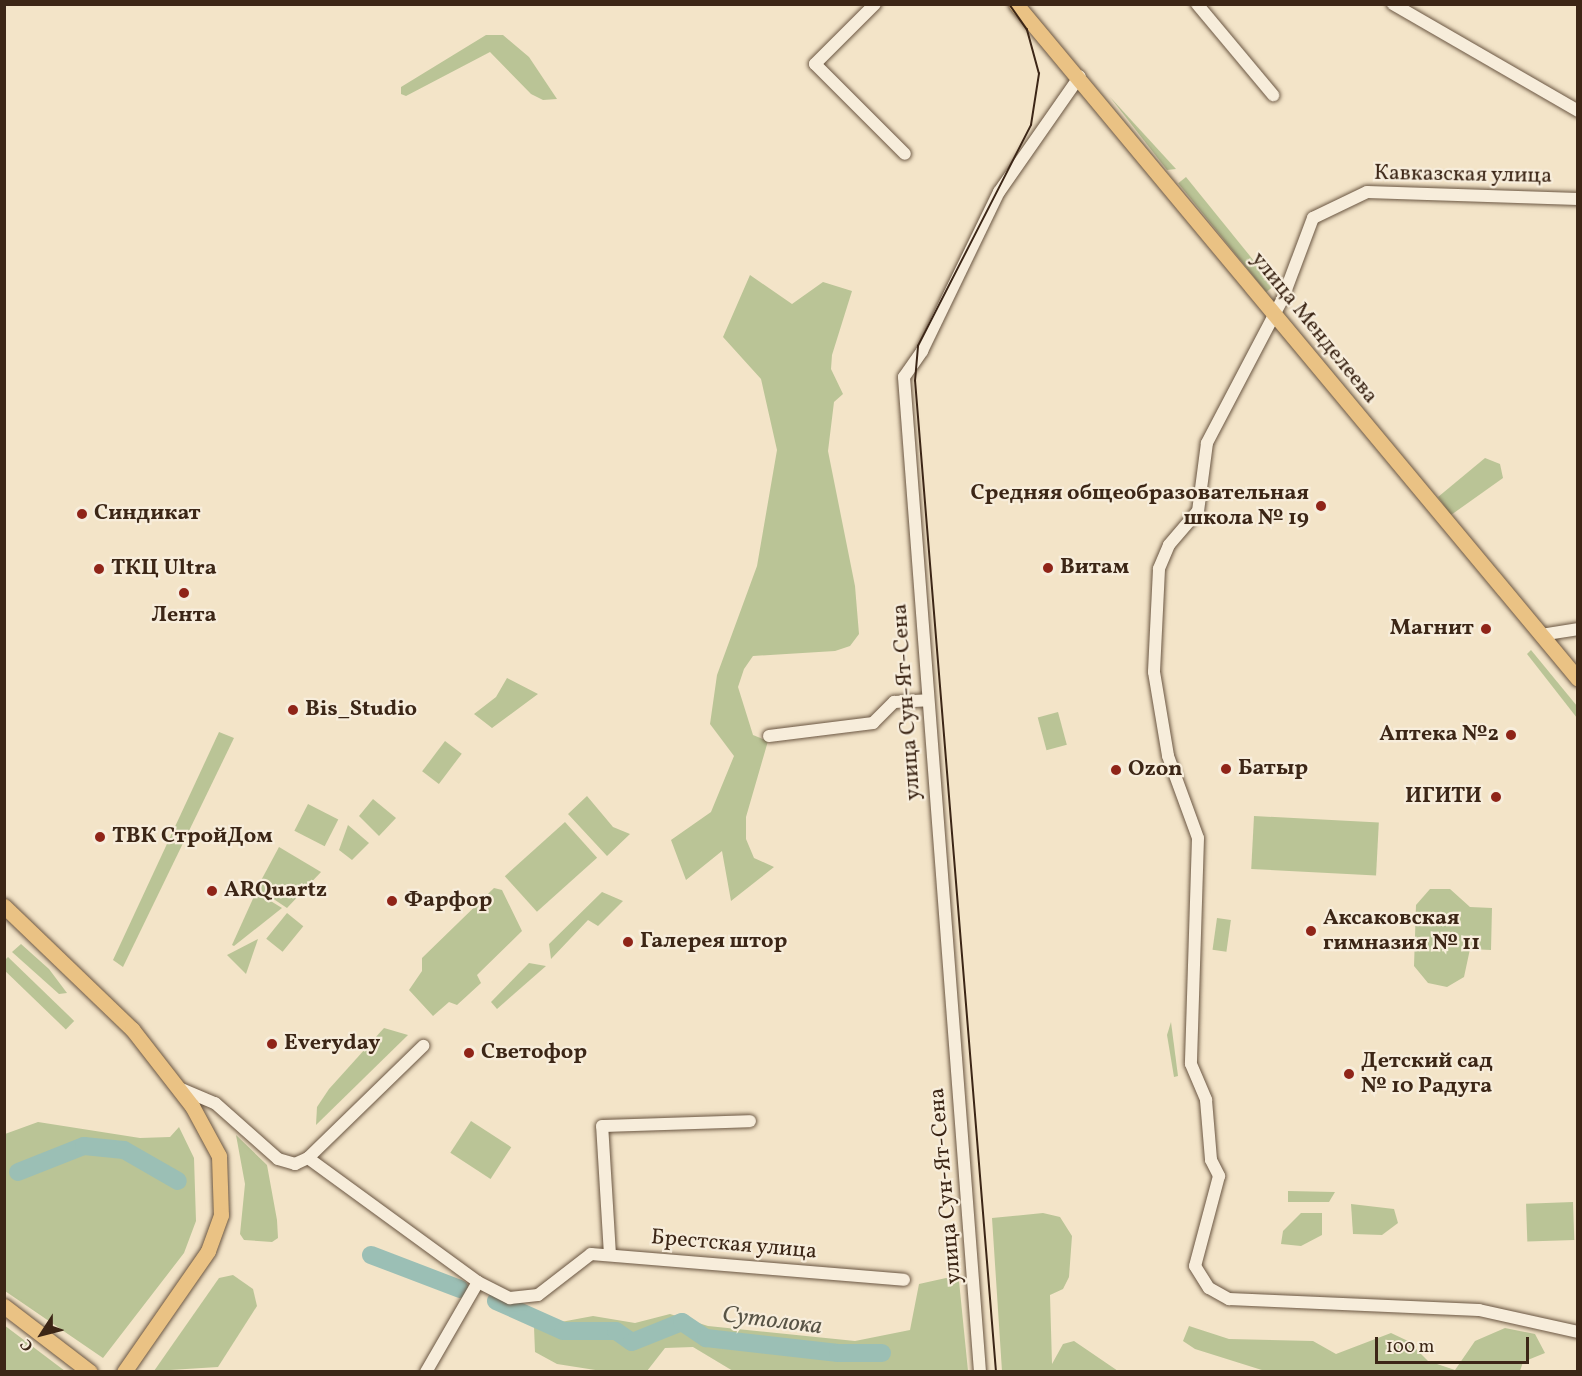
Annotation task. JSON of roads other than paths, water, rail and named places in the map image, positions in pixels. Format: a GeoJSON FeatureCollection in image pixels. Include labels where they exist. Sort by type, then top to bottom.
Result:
{"type":"FeatureCollection","features":[{"type":"Feature","properties":{"kind":"main road","name":"улица Менделеева"},"geometry":{"type":"LineString","coordinates":[[1016,4],[1080,76],[1275,315],[1578,679]]}},
{"type":"Feature","properties":{"kind":"main road"},"geometry":{"type":"LineString","coordinates":[[4,906],[132,1029],[179,1088],[219,1156],[221,1215],[208,1251],[124,1371]]}},
{"type":"Feature","properties":{"kind":"main road"},"geometry":{"type":"LineString","coordinates":[[4,1306],[90,1371]]}},
{"type":"Feature","properties":{"kind":"street"},"geometry":{"type":"LineString","coordinates":[[875,4],[815,64],[905,154]]}},
{"type":"Feature","properties":{"kind":"street"},"geometry":{"type":"LineString","coordinates":[[1197,4],[1273,95]]}},
{"type":"Feature","properties":{"kind":"street"},"geometry":{"type":"LineString","coordinates":[[1393,4],[1578,111]]}},
{"type":"Feature","properties":{"kind":"street","name":"улица Сун-Ят-Сена"},"geometry":{"type":"LineString","coordinates":[[980,1371],[976,1263],[928,700],[904,377],[922,351],[999,192],[1080,76]]}},
{"type":"Feature","properties":{"kind":"street","name":"Кавказская улица"},"geometry":{"type":"LineString","coordinates":[[1578,199],[1366,192],[1340,201],[1313,218],[1275,315],[1207,443],[1198,511],[1169,545],[1159,569],[1154,672],[1168,756],[1198,838],[1191,1064],[1206,1100],[1211,1160],[1219,1176],[1195,1266],[1209,1288],[1229,1299],[1412,1310],[1479,1310],[1578,1332]]}},
{"type":"Feature","properties":{"kind":"street"},"geometry":{"type":"LineString","coordinates":[[1541,635],[1578,628]]}},
{"type":"Feature","properties":{"kind":"street"},"geometry":{"type":"LineString","coordinates":[[769,736],[873,723],[894,702],[928,700]]}},
{"type":"Feature","properties":{"kind":"street"},"geometry":{"type":"LineString","coordinates":[[179,1088],[224,1109],[278,1159],[295,1164],[308,1158],[423,1046]]}},
{"type":"Feature","properties":{"kind":"street"},"geometry":{"type":"LineString","coordinates":[[610,1255],[602,1126],[750,1120]]}},
{"type":"Feature","properties":{"kind":"street","name":"Брестская улица"},"geometry":{"type":"LineString","coordinates":[[308,1158],[499,1295],[525,1299],[551,1289],[585,1256],[610,1255],[904,1280]]}},
{"type":"Feature","properties":{"kind":"street"},"geometry":{"type":"LineString","coordinates":[[426,1371],[478,1282]]}},
{"type":"Feature","properties":{"kind":"waterway","name":"Сутолока"},"geometry":{"type":"LineString","coordinates":[[18,1172],[84,1146],[124,1150],[178,1181]]}},
{"type":"Feature","properties":{"kind":"waterway","name":"Сутолока"},"geometry":{"type":"LineString","coordinates":[[371,1255],[460,1289]]}},
{"type":"Feature","properties":{"kind":"waterway","name":"Сутолока"},"geometry":{"type":"LineString","coordinates":[[496,1301],[563,1331],[616,1331],[632,1342],[682,1322],[706,1338],[838,1353],[882,1353]]}},
{"type":"Feature","properties":{"kind":"tram line"},"geometry":{"type":"LineString","coordinates":[[996,1372],[915,381],[918,346],[1031,125],[1039,74],[1027,30],[1009,4]]}},
{"type":"Feature","properties":{"kind":"place","name":"Средняя общеобразовательная школа № 19"},"geometry":{"type":"Point","coordinates":[1321,506]}},
{"type":"Feature","properties":{"kind":"place","name":"Синдикат"},"geometry":{"type":"Point","coordinates":[82,514]}},
{"type":"Feature","properties":{"kind":"place","name":"Витам"},"geometry":{"type":"Point","coordinates":[1048,568]}},
{"type":"Feature","properties":{"kind":"place","name":"ТКЦ Ultra"},"geometry":{"type":"Point","coordinates":[99,569]}},
{"type":"Feature","properties":{"kind":"place","name":"Лента"},"geometry":{"type":"Point","coordinates":[184,593]}},
{"type":"Feature","properties":{"kind":"place","name":"Магнит"},"geometry":{"type":"Point","coordinates":[1486,629]}},
{"type":"Feature","properties":{"kind":"place","name":"Bis_Studio"},"geometry":{"type":"Point","coordinates":[293,710]}},
{"type":"Feature","properties":{"kind":"place","name":"Аптека №2"},"geometry":{"type":"Point","coordinates":[1511,735]}},
{"type":"Feature","properties":{"kind":"place","name":"Батыр"},"geometry":{"type":"Point","coordinates":[1226,769]}},
{"type":"Feature","properties":{"kind":"place","name":"Ozon"},"geometry":{"type":"Point","coordinates":[1116,770]}},
{"type":"Feature","properties":{"kind":"place","name":"ИГИТИ"},"geometry":{"type":"Point","coordinates":[1496,797]}},
{"type":"Feature","properties":{"kind":"place","name":"ТВК СтройДом"},"geometry":{"type":"Point","coordinates":[100,837]}},
{"type":"Feature","properties":{"kind":"place","name":"ARQuartz"},"geometry":{"type":"Point","coordinates":[212,891]}},
{"type":"Feature","properties":{"kind":"place","name":"Фарфор"},"geometry":{"type":"Point","coordinates":[392,901]}},
{"type":"Feature","properties":{"kind":"place","name":"Аксаковская гимназия № 11"},"geometry":{"type":"Point","coordinates":[1311,931]}},
{"type":"Feature","properties":{"kind":"place","name":"Галерея штор"},"geometry":{"type":"Point","coordinates":[628,942]}},
{"type":"Feature","properties":{"kind":"place","name":"Everyday"},"geometry":{"type":"Point","coordinates":[272,1044]}},
{"type":"Feature","properties":{"kind":"place","name":"Светофор"},"geometry":{"type":"Point","coordinates":[469,1053]}},
{"type":"Feature","properties":{"kind":"place","name":"Детский сад № 10 Радуга"},"geometry":{"type":"Point","coordinates":[1349,1074]}}]}
